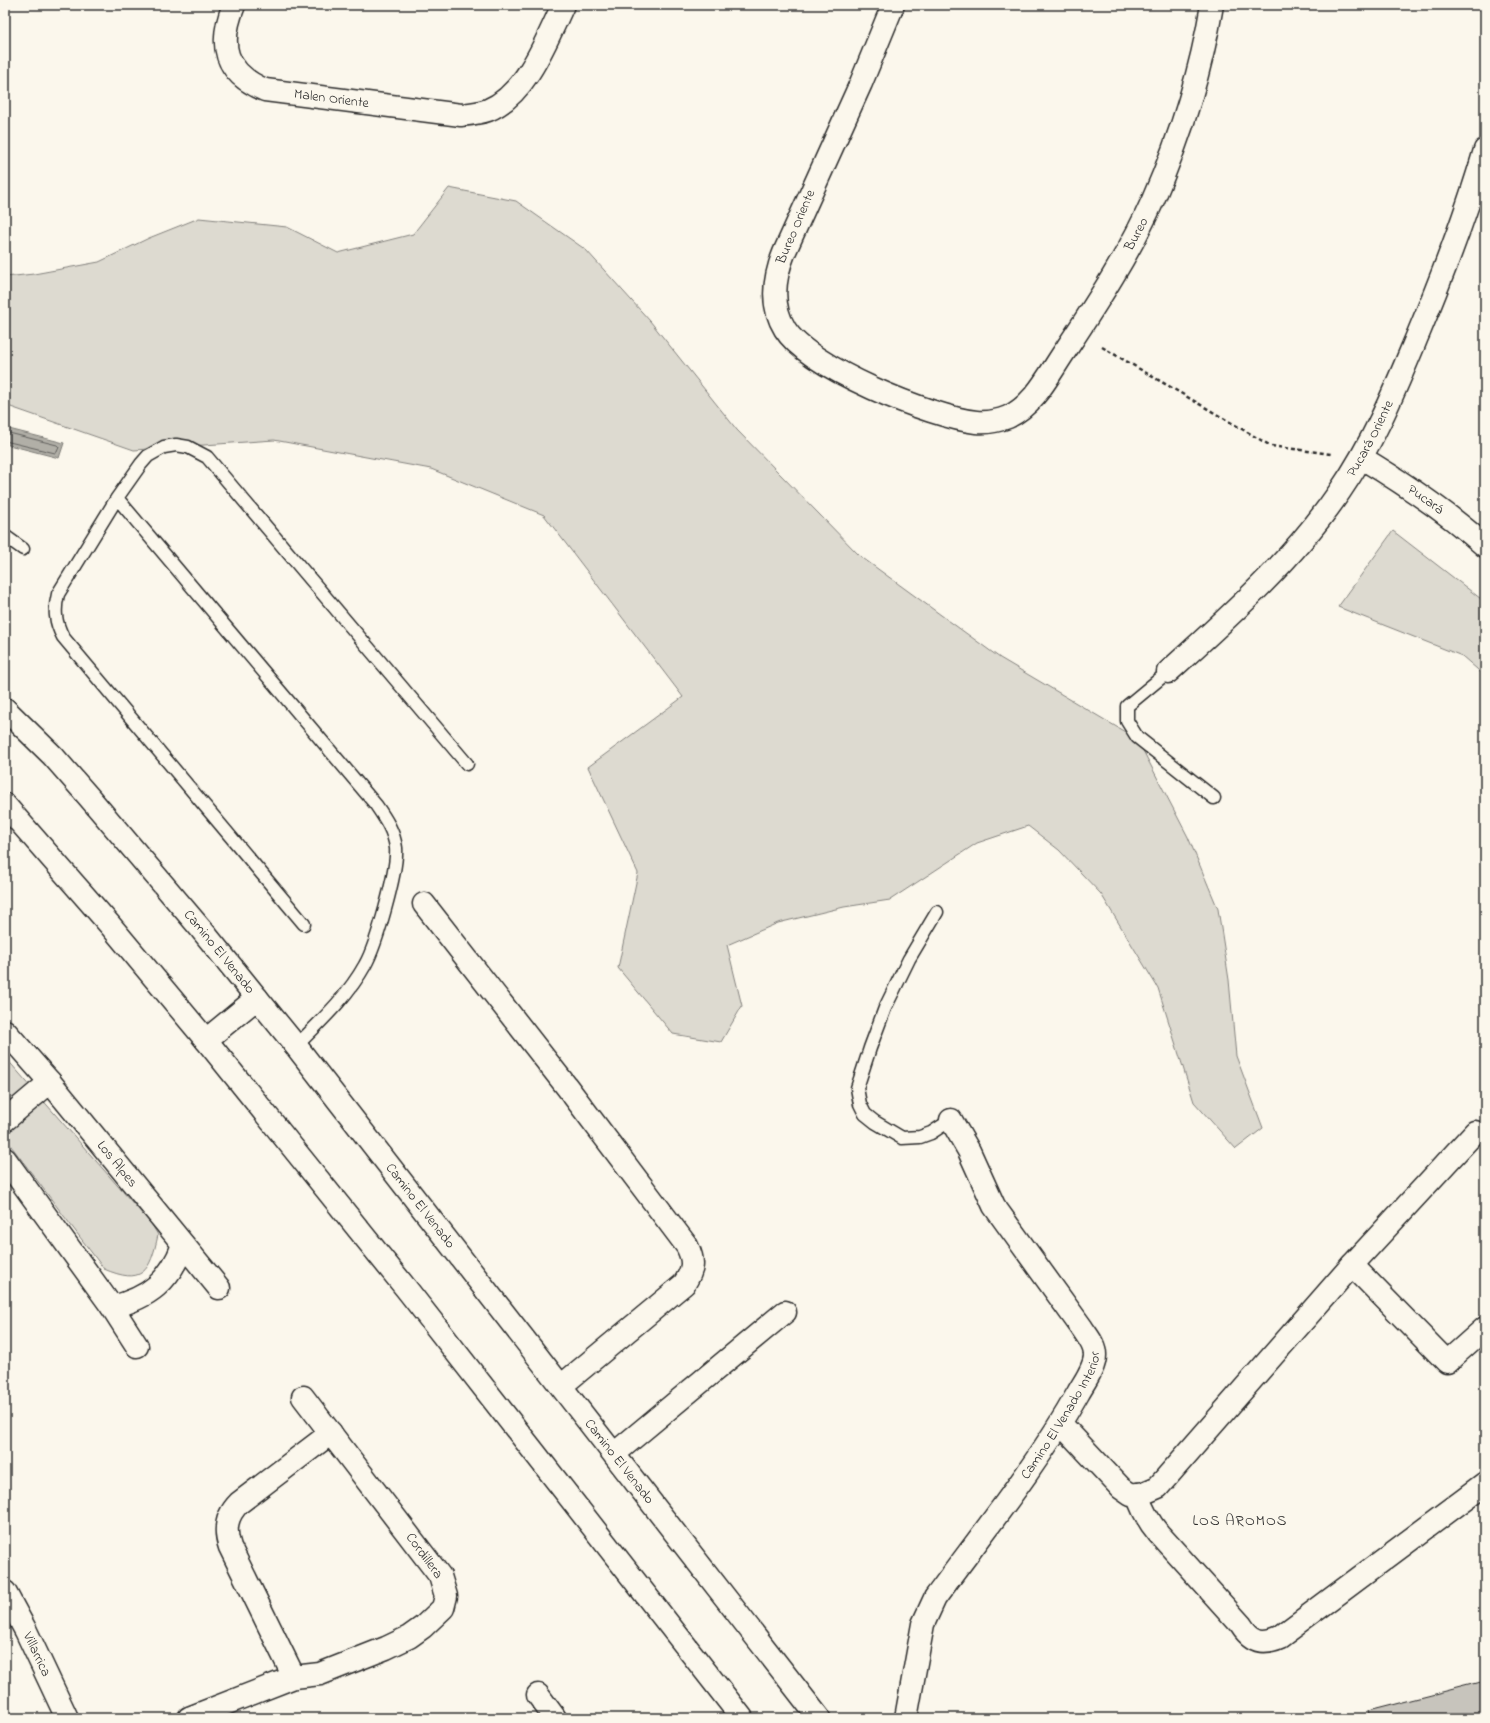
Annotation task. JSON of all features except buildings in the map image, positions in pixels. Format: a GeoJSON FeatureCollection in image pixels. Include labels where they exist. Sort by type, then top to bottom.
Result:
{"type":"FeatureCollection","features":[{"type":"Feature","properties":{"kind":"street","name":"Malen Oriente"},"geometry":{"type":"LineString","coordinates":[[234,5],[226,27],[225,41],[233,66],[242,77],[252,85],[265,90],[461,115],[488,110],[511,94],[534,63],[563,5]]}},
{"type":"Feature","properties":{"kind":"street","name":"Bureo Oriente"},"geometry":{"type":"LineString","coordinates":[[893,5],[861,83],[784,253],[777,272],[775,292],[776,304],[785,329],[795,342],[807,352],[837,370],[874,389],[932,411],[976,422],[991,422]]}},
{"type":"Feature","properties":{"kind":"street","name":"Bureo"},"geometry":{"type":"LineString","coordinates":[[991,422],[1008,417],[1031,400],[1077,332],[1132,240],[1152,201],[1172,154],[1189,103],[1212,5]]}},
{"type":"Feature","properties":{"kind":"street","name":"Pucará Oriente"},"geometry":{"type":"LineString","coordinates":[[1168,672],[1251,595],[1290,554],[1330,504],[1362,458],[1381,422],[1429,308],[1458,231],[1485,150]]}},
{"type":"Feature","properties":{"kind":"street","name":"Pucará"},"geometry":{"type":"LineString","coordinates":[[1362,458],[1436,507],[1485,546]]}},
{"type":"Feature","properties":{"kind":"street","name":"Camino El Venado"},"geometry":{"type":"LineString","coordinates":[[5,709],[53,756],[88,796],[296,1046],[818,1718]]}},
{"type":"Feature","properties":{"kind":"street"},"geometry":{"type":"LineString","coordinates":[[5,805],[110,925],[206,1040],[409,1292],[742,1718]]}},
{"type":"Feature","properties":{"kind":"street"},"geometry":{"type":"LineString","coordinates":[[424,904],[567,1087],[687,1246],[691,1254],[693,1264],[690,1274],[684,1284],[561,1386]]}},
{"type":"Feature","properties":{"kind":"street"},"geometry":{"type":"LineString","coordinates":[[206,1040],[257,998]]}},
{"type":"Feature","properties":{"kind":"street","name":"Los Alpes"},"geometry":{"type":"LineString","coordinates":[[5,1031],[50,1082],[219,1288]]}},
{"type":"Feature","properties":{"kind":"street"},"geometry":{"type":"LineString","coordinates":[[5,1120],[50,1082]]}},
{"type":"Feature","properties":{"kind":"street","name":"Camino El Venado Interior"},"geometry":{"type":"LineString","coordinates":[[906,1718],[923,1624],[929,1609],[935,1598],[1015,1491],[1061,1424],[1093,1367],[1095,1355],[1094,1346],[994,1206],[968,1151],[951,1120]]}},
{"type":"Feature","properties":{"kind":"street"},"geometry":{"type":"LineString","coordinates":[[1061,1424],[1121,1488],[1131,1495],[1158,1487],[1352,1264],[1475,1132]]}},
{"type":"Feature","properties":{"kind":"street"},"geometry":{"type":"LineString","coordinates":[[5,1159],[112,1307],[137,1346]]}},
{"type":"Feature","properties":{"kind":"street"},"geometry":{"type":"LineString","coordinates":[[112,1307],[128,1303],[143,1296],[157,1286],[177,1261],[184,1246]]}},
{"type":"Feature","properties":{"kind":"street"},"geometry":{"type":"LineString","coordinates":[[1352,1264],[1447,1362],[1485,1328]]}},
{"type":"Feature","properties":{"kind":"street"},"geometry":{"type":"LineString","coordinates":[[614,1454],[785,1312]]}},
{"type":"Feature","properties":{"kind":"street","name":"Cordillera"},"geometry":{"type":"LineString","coordinates":[[189,1718],[294,1677],[320,1674],[386,1648],[408,1637],[423,1627],[443,1608],[446,1596],[440,1576],[303,1397]]}},
{"type":"Feature","properties":{"kind":"street"},"geometry":{"type":"LineString","coordinates":[[294,1677],[230,1547],[226,1536],[226,1525],[228,1516],[239,1503],[330,1433]]}},
{"type":"Feature","properties":{"kind":"street"},"geometry":{"type":"LineString","coordinates":[[1137,1494],[1150,1523],[1159,1534],[1241,1625],[1246,1634],[1255,1640],[1263,1642],[1272,1641],[1280,1637],[1485,1484]]}},
{"type":"Feature","properties":{"kind":"street","name":"Villarrica"},"geometry":{"type":"LineString","coordinates":[[5,1592],[26,1631],[67,1718]]}},
{"type":"Feature","properties":{"kind":"street"},"geometry":{"type":"LineString","coordinates":[[538,1695],[555,1718]]}},
{"type":"Feature","properties":{"kind":"lane"},"geometry":{"type":"LineString","coordinates":[[304,924],[63,637],[55,619],[55,606],[58,594],[117,498],[148,456],[164,447],[176,445],[188,447],[207,457],[468,764]]}},
{"type":"Feature","properties":{"kind":"lane"},"geometry":{"type":"LineString","coordinates":[[117,498],[376,805],[386,819],[393,835],[396,849],[392,882],[374,944],[366,965],[331,1011],[296,1046]]}},
{"type":"Feature","properties":{"kind":"lane"},"geometry":{"type":"LineString","coordinates":[[5,536],[24,549]]}},
{"type":"Feature","properties":{"kind":"lane"},"geometry":{"type":"LineString","coordinates":[[1168,672],[1127,706],[1127,721],[1137,737],[1214,798]]}},
{"type":"Feature","properties":{"kind":"lane"},"geometry":{"type":"LineString","coordinates":[[937,912],[909,959],[885,1008],[857,1088],[860,1104],[865,1114],[875,1122],[902,1138],[920,1137],[931,1133],[951,1120]]}},
{"type":"Feature","properties":{"kind":"path"},"geometry":{"type":"LineString","coordinates":[[1077,332],[1271,446],[1362,458]]}},
{"type":"Feature","properties":{"kind":"shaded area"},"geometry":{"type":"Polygon","coordinates":[[[449,188],[516,201],[586,250],[650,321],[737,430],[860,556],[1000,658],[1137,739],[1188,837],[1218,909],[1229,980],[1236,1056],[1263,1128],[1236,1149],[1194,1102],[1158,988],[1101,894],[1059,850],[1028,826],[977,843],[890,900],[844,907],[778,923],[727,945],[742,1006],[721,1042],[673,1034],[618,968],[638,873],[588,767],[683,697],[544,515],[431,469],[274,440],[134,450],[5,405],[5,277],[34,274],[99,262],[149,238],[199,218],[287,227],[338,253],[413,234],[449,188]]]}},
{"type":"Feature","properties":{"kind":"shaded area"},"geometry":{"type":"Polygon","coordinates":[[[1393,531],[1485,602],[1485,676],[1462,656],[1338,607],[1393,531]]]}},
{"type":"Feature","properties":{"kind":"shaded area"},"geometry":{"type":"Polygon","coordinates":[[[5,1057],[152,1225],[158,1235],[152,1259],[142,1272],[136,1275],[127,1276],[104,1269],[5,1138],[5,1057]]]}},
{"type":"Feature","properties":{"kind":"water"},"geometry":{"type":"Polygon","coordinates":[[[5,428],[64,443],[59,458],[5,444],[5,428]]]}},
{"type":"Feature","properties":{"kind":"district","name":"LOS AROMOS"},"geometry":{"type":"Point","coordinates":[1240,1521]}}]}
